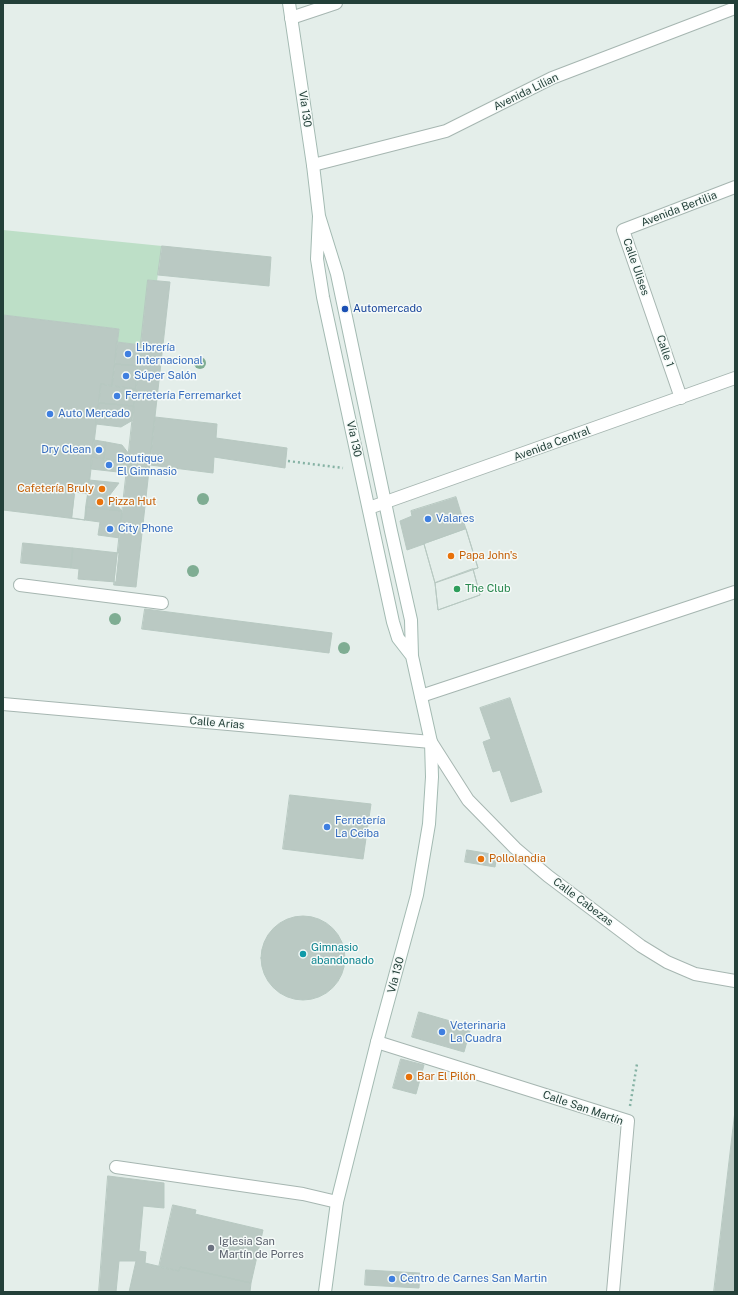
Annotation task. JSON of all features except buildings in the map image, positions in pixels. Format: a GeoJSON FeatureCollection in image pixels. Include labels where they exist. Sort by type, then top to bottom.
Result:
{"type":"FeatureCollection","features":[{"type":"Feature","properties":{"kind":"street","name":"Vía 130"},"geometry":{"type":"LineString","coordinates":[[289,3],[319,216],[317,259],[323,297],[393,622],[398,638],[412,656]]}},
{"type":"Feature","properties":{"kind":"street"},"geometry":{"type":"LineString","coordinates":[[291,18],[336,3]]}},
{"type":"Feature","properties":{"kind":"street","name":"Avenida Lilian"},"geometry":{"type":"LineString","coordinates":[[313,165],[446,131],[552,78],[735,8]]}},
{"type":"Feature","properties":{"kind":"street","name":"Avenida Bertilia"},"geometry":{"type":"LineString","coordinates":[[623,230],[735,187]]}},
{"type":"Feature","properties":{"kind":"street","name":"Vía 130"},"geometry":{"type":"LineString","coordinates":[[319,216],[337,274],[411,620],[412,656],[431,742],[432,777],[430,824],[417,895],[338,1202],[325,1292]]}},
{"type":"Feature","properties":{"kind":"street","name":"Calle Ulises"},"geometry":{"type":"LineString","coordinates":[[623,230],[649,304]]}},
{"type":"Feature","properties":{"kind":"street","name":"Calle 1"},"geometry":{"type":"LineString","coordinates":[[649,304],[681,398]]}},
{"type":"Feature","properties":{"kind":"street","name":"Avenida Central"},"geometry":{"type":"LineString","coordinates":[[369,508],[735,378]]}},
{"type":"Feature","properties":{"kind":"street"},"geometry":{"type":"LineString","coordinates":[[20,585],[162,604]]}},
{"type":"Feature","properties":{"kind":"street"},"geometry":{"type":"LineString","coordinates":[[421,696],[735,592]]}},
{"type":"Feature","properties":{"kind":"street","name":"Calle Arias"},"geometry":{"type":"LineString","coordinates":[[3,704],[431,742]]}},
{"type":"Feature","properties":{"kind":"street","name":"Calle Cabezas"},"geometry":{"type":"LineString","coordinates":[[431,742],[468,800],[515,848],[548,876],[641,946],[667,962],[695,974],[735,981]]}},
{"type":"Feature","properties":{"kind":"street","name":"Calle San Martín"},"geometry":{"type":"LineString","coordinates":[[378,1042],[628,1121],[613,1292]]}},
{"type":"Feature","properties":{"kind":"street"},"geometry":{"type":"LineString","coordinates":[[116,1167],[303,1194],[338,1202]]}},
{"type":"Feature","properties":{"kind":"path"},"geometry":{"type":"LineString","coordinates":[[288,461],[333,466]]}},
{"type":"Feature","properties":{"kind":"path"},"geometry":{"type":"LineString","coordinates":[[628,1121],[637,1064]]}},
{"type":"Feature","properties":{"kind":"green space"},"geometry":{"type":"Polygon","coordinates":[[[3,230],[162,246],[157,281],[149,280],[141,345],[117,342],[119,329],[3,315],[3,230]]]}},
{"type":"Feature","properties":{"kind":"place","name":"Automercado"},"geometry":{"type":"Point","coordinates":[345,309]}},
{"type":"Feature","properties":{"kind":"place","name":"Librería Internacional"},"geometry":{"type":"Point","coordinates":[128,354]}},
{"type":"Feature","properties":{"kind":"place","name":"Súper Salón"},"geometry":{"type":"Point","coordinates":[126,376]}},
{"type":"Feature","properties":{"kind":"place","name":"Ferretería Ferremarket"},"geometry":{"type":"Point","coordinates":[117,396]}},
{"type":"Feature","properties":{"kind":"place","name":"Auto Mercado"},"geometry":{"type":"Point","coordinates":[50,414]}},
{"type":"Feature","properties":{"kind":"place","name":"Dry Clean"},"geometry":{"type":"Point","coordinates":[99,450]}},
{"type":"Feature","properties":{"kind":"place","name":"Boutique El Gimnasio"},"geometry":{"type":"Point","coordinates":[109,465]}},
{"type":"Feature","properties":{"kind":"place","name":"Cafetería Bruly"},"geometry":{"type":"Point","coordinates":[102,489]}},
{"type":"Feature","properties":{"kind":"place","name":"Pizza Hut"},"geometry":{"type":"Point","coordinates":[100,502]}},
{"type":"Feature","properties":{"kind":"place","name":"Valares"},"geometry":{"type":"Point","coordinates":[428,519]}},
{"type":"Feature","properties":{"kind":"place","name":"City Phone"},"geometry":{"type":"Point","coordinates":[110,529]}},
{"type":"Feature","properties":{"kind":"place","name":"Papa John's"},"geometry":{"type":"Point","coordinates":[451,556]}},
{"type":"Feature","properties":{"kind":"place","name":"The Club"},"geometry":{"type":"Point","coordinates":[457,589]}},
{"type":"Feature","properties":{"kind":"place","name":"Ferretería La Ceiba"},"geometry":{"type":"Point","coordinates":[327,827]}},
{"type":"Feature","properties":{"kind":"place","name":"Pollolandia"},"geometry":{"type":"Point","coordinates":[481,859]}},
{"type":"Feature","properties":{"kind":"place","name":"Gimnasio abandonado"},"geometry":{"type":"Point","coordinates":[303,954]}},
{"type":"Feature","properties":{"kind":"place","name":"Veterinaria La Cuadra"},"geometry":{"type":"Point","coordinates":[442,1032]}},
{"type":"Feature","properties":{"kind":"place","name":"Bar El Pilón"},"geometry":{"type":"Point","coordinates":[409,1077]}},
{"type":"Feature","properties":{"kind":"place","name":"Iglesia San Martín de Porres"},"geometry":{"type":"Point","coordinates":[211,1248]}},
{"type":"Feature","properties":{"kind":"place","name":"Centro de Carnes San Martin"},"geometry":{"type":"Point","coordinates":[392,1279]}}]}
